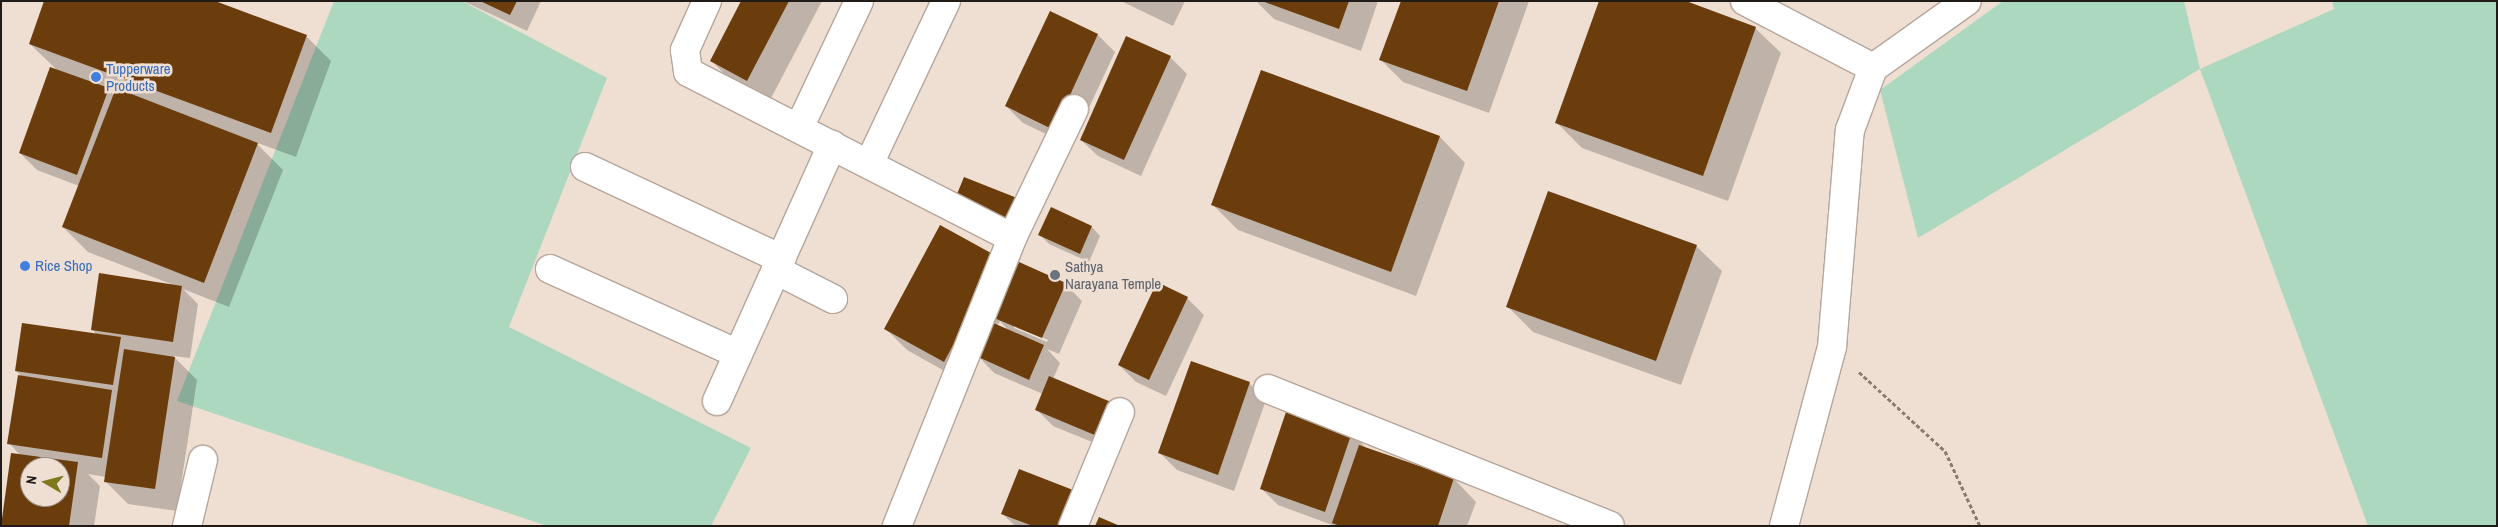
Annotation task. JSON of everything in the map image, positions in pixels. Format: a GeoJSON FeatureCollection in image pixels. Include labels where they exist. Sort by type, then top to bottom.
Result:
{"type":"FeatureCollection","features":[{"type":"Feature","properties":{"kind":"street"},"geometry":{"type":"LineString","coordinates":[[707,1],[685,50],[688,72],[1012,238]]}},
{"type":"Feature","properties":{"kind":"street"},"geometry":{"type":"LineString","coordinates":[[799,128],[859,1]]}},
{"type":"Feature","properties":{"kind":"street"},"geometry":{"type":"LineString","coordinates":[[869,164],[946,1]]}},
{"type":"Feature","properties":{"kind":"street"},"geometry":{"type":"LineString","coordinates":[[1745,1],[1873,68]]}},
{"type":"Feature","properties":{"kind":"street"},"geometry":{"type":"LineString","coordinates":[[1784,526],[1832,347],[1850,130],[1873,68],[1967,1]]}},
{"type":"Feature","properties":{"kind":"street"},"geometry":{"type":"LineString","coordinates":[[897,526],[1012,238],[1074,109]]}},
{"type":"Feature","properties":{"kind":"street"},"geometry":{"type":"LineString","coordinates":[[717,401],[832,145]]}},
{"type":"Feature","properties":{"kind":"street"},"geometry":{"type":"LineString","coordinates":[[585,167],[778,264],[833,298]]}},
{"type":"Feature","properties":{"kind":"street"},"geometry":{"type":"LineString","coordinates":[[550,269],[738,354]]}},
{"type":"Feature","properties":{"kind":"street"},"geometry":{"type":"LineString","coordinates":[[1268,389],[1610,526]]}},
{"type":"Feature","properties":{"kind":"street"},"geometry":{"type":"LineString","coordinates":[[1073,526],[1120,412]]}},
{"type":"Feature","properties":{"kind":"street"},"geometry":{"type":"LineString","coordinates":[[187,526],[204,460]]}},
{"type":"Feature","properties":{"kind":"path"},"geometry":{"type":"LineString","coordinates":[[1832,347],[1945,450],[1980,526]]}},
{"type":"Feature","properties":{"kind":"green space"},"geometry":{"type":"Polygon","coordinates":[[[334,1],[462,1],[607,78],[509,327],[751,448],[711,526],[547,526],[177,401],[334,1]]]}},
{"type":"Feature","properties":{"kind":"green space"},"geometry":{"type":"Polygon","coordinates":[[[2003,1],[2184,1],[2200,69],[1918,238],[1880,90],[2003,1]]]}},
{"type":"Feature","properties":{"kind":"green space"},"geometry":{"type":"Polygon","coordinates":[[[2332,1],[2497,1],[2497,526],[2368,526],[2200,69],[2334,9],[2332,1]]]}},
{"type":"Feature","properties":{"kind":"building"},"geometry":{"type":"Polygon","coordinates":[[[44,1],[215,1],[307,35],[271,133],[29,44],[44,1]]]}},
{"type":"Feature","properties":{"kind":"building"},"geometry":{"type":"Polygon","coordinates":[[[480,1],[517,1],[510,15],[480,1]]]}},
{"type":"Feature","properties":{"kind":"building"},"geometry":{"type":"Polygon","coordinates":[[[741,1],[789,1],[747,81],[710,61],[741,1]]]}},
{"type":"Feature","properties":{"kind":"building"},"geometry":{"type":"Polygon","coordinates":[[[1262,1],[1349,1],[1339,29],[1262,1]]]}},
{"type":"Feature","properties":{"kind":"building"},"geometry":{"type":"Polygon","coordinates":[[[1401,1],[1499,1],[1467,91],[1379,60],[1401,1]]]}},
{"type":"Feature","properties":{"kind":"building"},"geometry":{"type":"Polygon","coordinates":[[[1599,1],[1686,1],[1756,27],[1703,176],[1555,123],[1599,1]]]}},
{"type":"Feature","properties":{"kind":"building"},"geometry":{"type":"Polygon","coordinates":[[[1050,11],[1098,34],[1054,130],[1005,106],[1050,11]]]}},
{"type":"Feature","properties":{"kind":"building"},"geometry":{"type":"Polygon","coordinates":[[[1126,36],[1171,56],[1124,160],[1080,140],[1126,36]]]}},
{"type":"Feature","properties":{"kind":"building"},"geometry":{"type":"Polygon","coordinates":[[[50,67],[109,88],[77,175],[19,153],[50,67]]]}},
{"type":"Feature","properties":{"kind":"building"},"geometry":{"type":"Polygon","coordinates":[[[1261,70],[1440,136],[1391,272],[1211,205],[1261,70]]]}},
{"type":"Feature","properties":{"kind":"building"},"geometry":{"type":"Polygon","coordinates":[[[116,88],[258,143],[204,283],[62,227],[116,88]]]}},
{"type":"Feature","properties":{"kind":"building"},"geometry":{"type":"Polygon","coordinates":[[[964,177],[1017,198],[1008,220],[955,199],[964,177]]]}},
{"type":"Feature","properties":{"kind":"building"},"geometry":{"type":"Polygon","coordinates":[[[1548,191],[1697,245],[1656,361],[1506,307],[1548,191]]]}},
{"type":"Feature","properties":{"kind":"building"},"geometry":{"type":"Polygon","coordinates":[[[1051,207],[1092,226],[1080,254],[1038,235],[1051,207]]]}},
{"type":"Feature","properties":{"kind":"building"},"geometry":{"type":"Polygon","coordinates":[[[940,225],[1000,258],[944,362],[884,329],[940,225]]]}},
{"type":"Feature","properties":{"kind":"building"},"geometry":{"type":"Polygon","coordinates":[[[1019,262],[1066,283],[1042,338],[994,318],[1019,262]]]}},
{"type":"Feature","properties":{"kind":"building"},"geometry":{"type":"Polygon","coordinates":[[[99,273],[182,286],[173,342],[91,330],[99,273]]]}},
{"type":"Feature","properties":{"kind":"building"},"geometry":{"type":"Polygon","coordinates":[[[1157,282],[1188,297],[1149,380],[1118,365],[1157,282]]]}},
{"type":"Feature","properties":{"kind":"building"},"geometry":{"type":"Polygon","coordinates":[[[991,322],[1044,345],[1029,380],[976,356],[991,322]]]}},
{"type":"Feature","properties":{"kind":"building"},"geometry":{"type":"Polygon","coordinates":[[[22,323],[121,337],[113,385],[15,371],[22,323]]]}},
{"type":"Feature","properties":{"kind":"building"},"geometry":{"type":"Polygon","coordinates":[[[124,349],[175,357],[155,489],[104,482],[124,349]]]}},
{"type":"Feature","properties":{"kind":"building"},"geometry":{"type":"Polygon","coordinates":[[[1191,361],[1250,382],[1218,475],[1158,453],[1191,361]]]}},
{"type":"Feature","properties":{"kind":"building"},"geometry":{"type":"Polygon","coordinates":[[[18,375],[112,390],[102,458],[7,444],[18,375]]]}},
{"type":"Feature","properties":{"kind":"building"},"geometry":{"type":"Polygon","coordinates":[[[1049,376],[1111,402],[1097,436],[1035,410],[1049,376]]]}},
{"type":"Feature","properties":{"kind":"building"},"geometry":{"type":"Polygon","coordinates":[[[1287,409],[1352,432],[1325,512],[1260,489],[1287,409]]]}},
{"type":"Feature","properties":{"kind":"building"},"geometry":{"type":"Polygon","coordinates":[[[1359,445],[1454,478],[1438,526],[1340,526],[1332,523],[1359,445]]]}},
{"type":"Feature","properties":{"kind":"building"},"geometry":{"type":"Polygon","coordinates":[[[11,453],[41,457],[20,457],[20,507],[70,507],[70,461],[78,462],[69,526],[1,526],[11,453]]]}},
{"type":"Feature","properties":{"kind":"building"},"geometry":{"type":"Polygon","coordinates":[[[1019,469],[1073,490],[1060,526],[1033,526],[1001,514],[1019,469]]]}},
{"type":"Feature","properties":{"kind":"building"},"geometry":{"type":"Polygon","coordinates":[[[1099,517],[1120,526],[1095,526],[1099,517]]]}},
{"type":"Feature","properties":{"kind":"place","name":"Tupperware Products"},"geometry":{"type":"Point","coordinates":[96,77]}},
{"type":"Feature","properties":{"kind":"place","name":"Rice Shop"},"geometry":{"type":"Point","coordinates":[25,266]}},
{"type":"Feature","properties":{"kind":"place","name":"Sathya Narayana Temple"},"geometry":{"type":"Point","coordinates":[1055,275]}}]}
